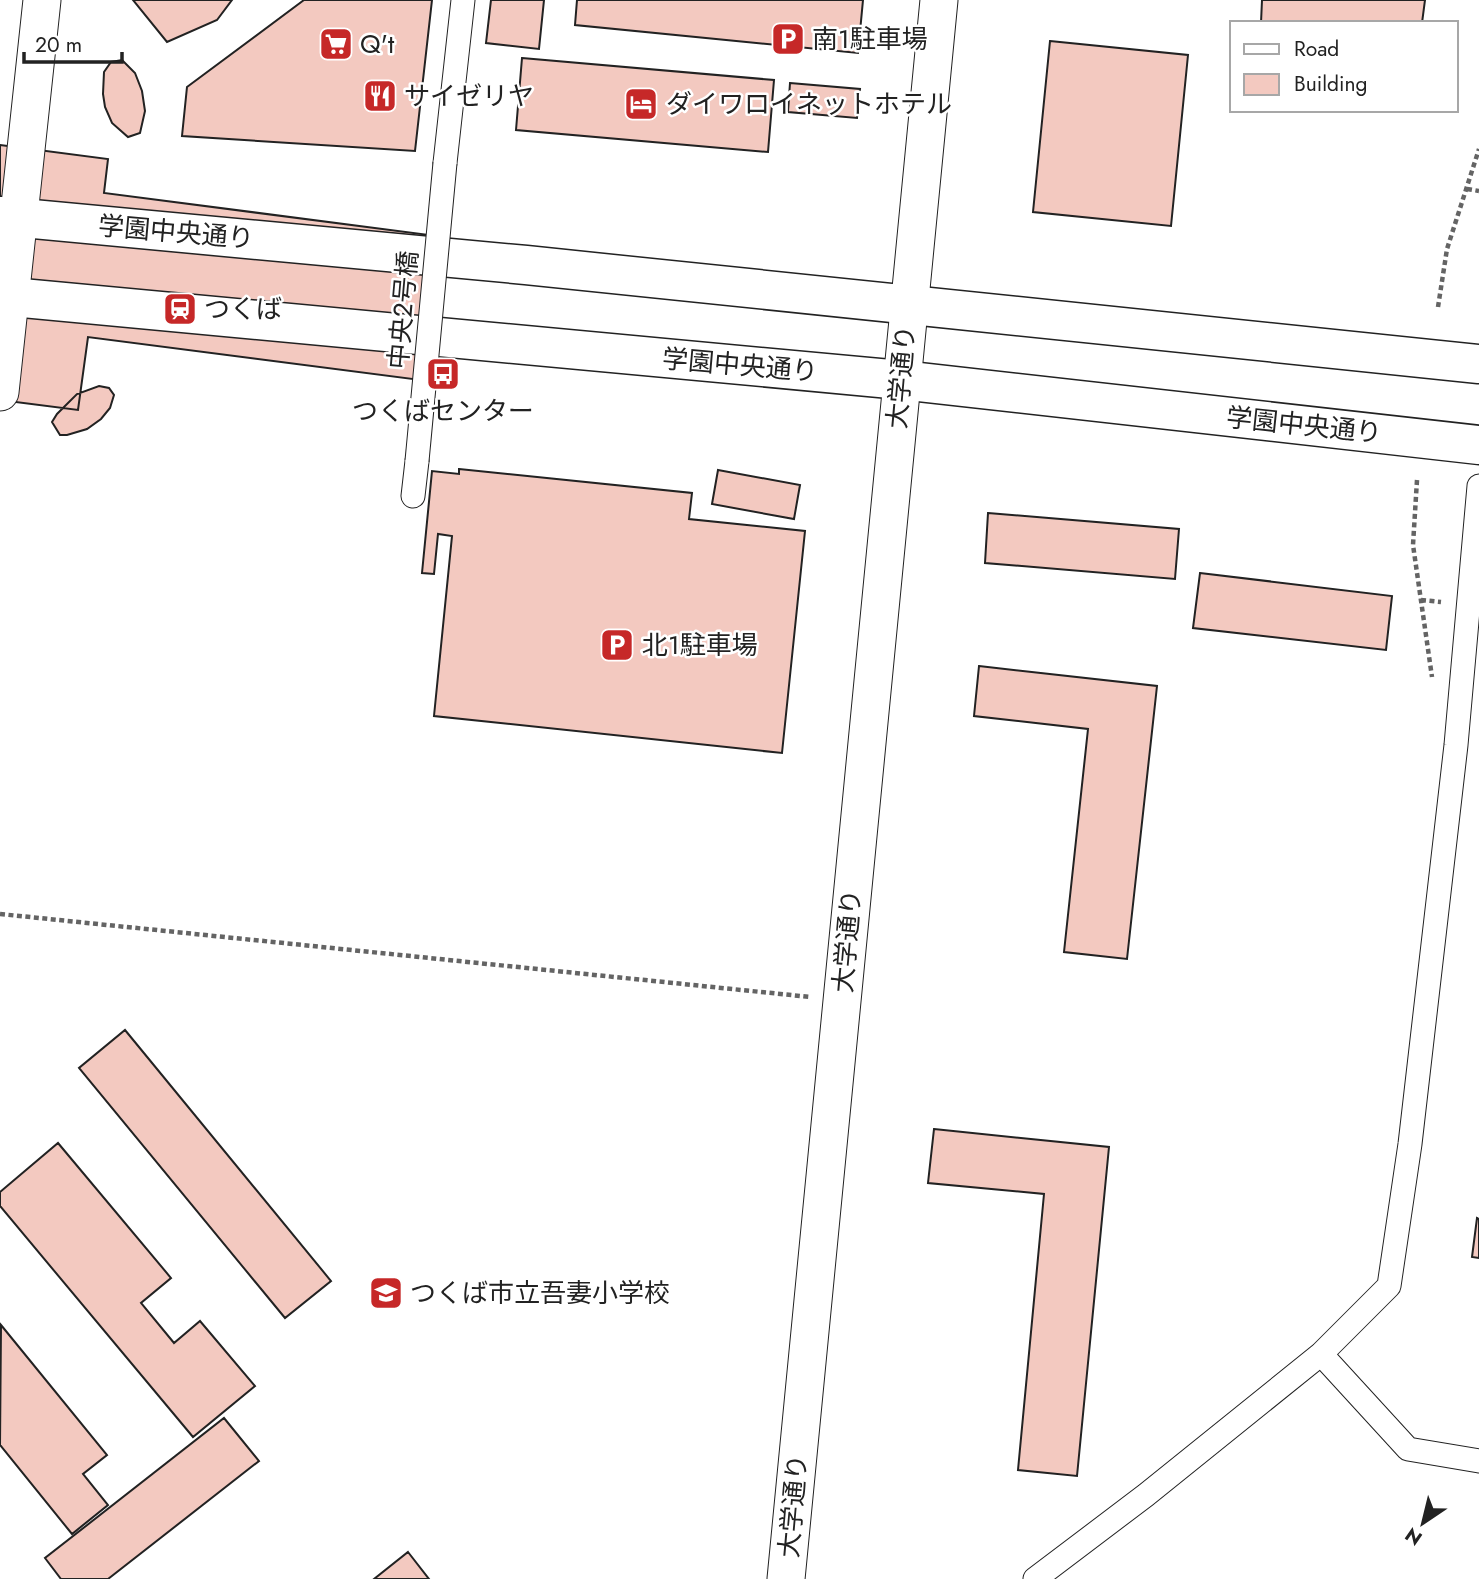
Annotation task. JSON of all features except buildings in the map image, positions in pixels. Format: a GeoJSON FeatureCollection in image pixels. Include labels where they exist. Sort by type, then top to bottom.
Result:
{"type":"FeatureCollection","features":[{"type":"Feature","properties":{"kind":"main road","name":"学園中央通り"},"geometry":{"type":"LineString","coordinates":[[9,217],[908,304],[1479,365]]}},
{"type":"Feature","properties":{"kind":"main road","name":"学園中央通り"},"geometry":{"type":"LineString","coordinates":[[5,297],[901,380],[1479,444]]}},
{"type":"Feature","properties":{"kind":"street"},"geometry":{"type":"LineString","coordinates":[[0,392],[9,217],[41,0]]}},
{"type":"Feature","properties":{"kind":"street","name":"中央2号橋"},"geometry":{"type":"LineString","coordinates":[[413,496],[463,0]]}},
{"type":"Feature","properties":{"kind":"street","name":"大学通り"},"geometry":{"type":"LineString","coordinates":[[786,1579],[939,0]]}},
{"type":"Feature","properties":{"kind":"street"},"geometry":{"type":"LineString","coordinates":[[1035,1579],[1146,1495],[1321,1354],[1389,1286],[1410,1144],[1456,745],[1479,486]]}},
{"type":"Feature","properties":{"kind":"street"},"geometry":{"type":"LineString","coordinates":[[1321,1354],[1408,1449],[1479,1461]]}},
{"type":"Feature","properties":{"kind":"path"},"geometry":{"type":"LineString","coordinates":[[1438,307],[1447,249],[1479,149]]}},
{"type":"Feature","properties":{"kind":"path"},"geometry":{"type":"LineString","coordinates":[[1467,189],[1479,191]]}},
{"type":"Feature","properties":{"kind":"path"},"geometry":{"type":"LineString","coordinates":[[1417,480],[1413,545],[1434,688]]}},
{"type":"Feature","properties":{"kind":"path"},"geometry":{"type":"LineString","coordinates":[[0,914],[811,997]]}},
{"type":"Feature","properties":{"kind":"place","name":"南1駐車場"},"geometry":{"type":"Point","coordinates":[788,39]}},
{"type":"Feature","properties":{"kind":"place","name":"Q't"},"geometry":{"type":"Point","coordinates":[336,44]}},
{"type":"Feature","properties":{"kind":"place","name":"サイゼリヤ"},"geometry":{"type":"Point","coordinates":[380,96]}},
{"type":"Feature","properties":{"kind":"place","name":"ダイワロイネットホテル"},"geometry":{"type":"Point","coordinates":[641,104]}},
{"type":"Feature","properties":{"kind":"place","name":"つくば"},"geometry":{"type":"Point","coordinates":[180,309]}},
{"type":"Feature","properties":{"kind":"place","name":"つくばセンター"},"geometry":{"type":"Point","coordinates":[443,374]}},
{"type":"Feature","properties":{"kind":"place","name":"北1駐車場"},"geometry":{"type":"Point","coordinates":[617,645]}},
{"type":"Feature","properties":{"kind":"place","name":"つくば市立吾妻小学校"},"geometry":{"type":"Point","coordinates":[386,1293]}}]}
